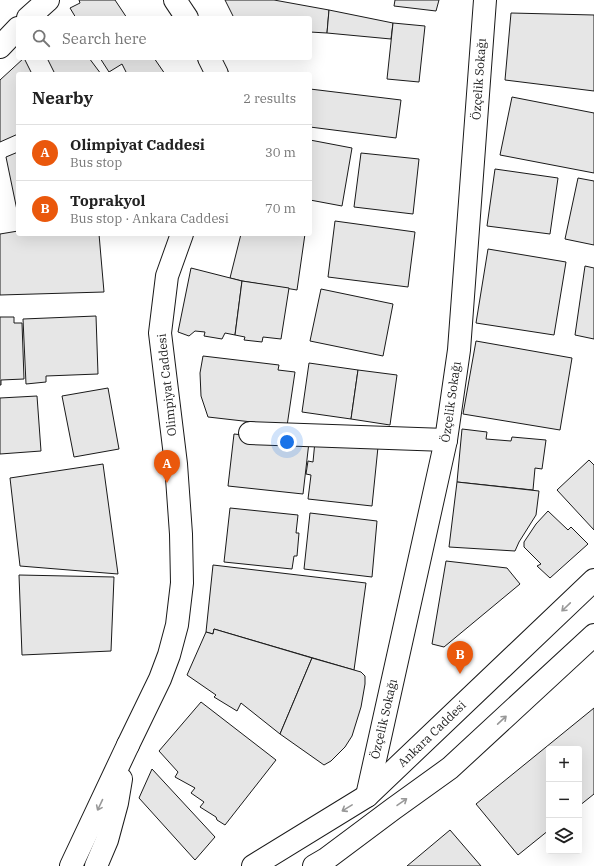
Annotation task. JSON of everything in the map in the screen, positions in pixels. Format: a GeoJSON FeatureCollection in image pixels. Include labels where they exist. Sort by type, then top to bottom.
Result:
{"type":"FeatureCollection","features":[{"type":"Feature","properties":{"kind":"main road"},"geometry":{"type":"LineString","coordinates":[[30,16],[48,0]]}},
{"type":"Feature","properties":{"kind":"main road"},"geometry":{"type":"LineString","coordinates":[[175,0],[186,16]]}},
{"type":"Feature","properties":{"kind":"main road","name":"Özçelik Sokağı"},"geometry":{"type":"LineString","coordinates":[[367,796],[446,440],[459,350],[486,0]]}},
{"type":"Feature","properties":{"kind":"main road"},"geometry":{"type":"LineString","coordinates":[[0,47],[16,30]]}},
{"type":"Feature","properties":{"kind":"main road"},"geometry":{"type":"LineString","coordinates":[[210,60],[216,72]]}},
{"type":"Feature","properties":{"kind":"main road","name":"Olimpiyat Caddesi"},"geometry":{"type":"LineString","coordinates":[[128,745],[160,679],[169,655],[176,625],[182,583],[182,534],[176,464],[160,333],[167,276],[181,236]]}},
{"type":"Feature","properties":{"kind":"main road"},"geometry":{"type":"LineString","coordinates":[[250,433],[446,440]]}},
{"type":"Feature","properties":{"kind":"main road","name":"Ankara Caddesi"},"geometry":{"type":"LineString","coordinates":[[252,866],[367,796],[594,580]]}},
{"type":"Feature","properties":{"kind":"main road"},"geometry":{"type":"LineString","coordinates":[[314,866],[450,768],[594,635]]}},
{"type":"Feature","properties":{"kind":"main road"},"geometry":{"type":"LineString","coordinates":[[103,866],[107,840],[117,804],[128,745]]}},
{"type":"Feature","properties":{"kind":"main road"},"geometry":{"type":"LineString","coordinates":[[71,866],[128,745]]}},
{"type":"Feature","properties":{"kind":"main road"},"geometry":{"type":"LineString","coordinates":[[96,866],[107,840]]}},
{"type":"Feature","properties":{"kind":"building"},"geometry":{"type":"Polygon","coordinates":[[[79,0],[115,0],[126,16],[75,16],[70,8],[80,3],[79,0]]]}},
{"type":"Feature","properties":{"kind":"building"},"geometry":{"type":"Polygon","coordinates":[[[225,0],[274,0],[329,10],[327,33],[312,32],[312,16],[233,16],[225,0]]]}},
{"type":"Feature","properties":{"kind":"building"},"geometry":{"type":"Polygon","coordinates":[[[395,0],[439,0],[436,11],[394,6],[395,0]]]}},
{"type":"Feature","properties":{"kind":"building"},"geometry":{"type":"Polygon","coordinates":[[[329,10],[393,23],[391,39],[327,33],[329,10]]]}},
{"type":"Feature","properties":{"kind":"building"},"geometry":{"type":"Polygon","coordinates":[[[511,13],[594,15],[594,91],[505,80],[511,13]]]}},
{"type":"Feature","properties":{"kind":"building"},"geometry":{"type":"Polygon","coordinates":[[[393,23],[425,26],[419,82],[387,79],[393,23]]]}},
{"type":"Feature","properties":{"kind":"building"},"geometry":{"type":"Polygon","coordinates":[[[22,60],[25,60],[31,72],[16,72],[16,135],[0,142],[0,80],[22,60]]]}},
{"type":"Feature","properties":{"kind":"building"},"geometry":{"type":"Polygon","coordinates":[[[48,60],[90,60],[100,72],[54,72],[48,60]]]}},
{"type":"Feature","properties":{"kind":"building"},"geometry":{"type":"Polygon","coordinates":[[[101,60],[155,60],[164,72],[126,72],[122,64],[109,72],[101,60]]]}},
{"type":"Feature","properties":{"kind":"building"},"geometry":{"type":"Polygon","coordinates":[[[312,89],[401,100],[396,138],[312,127],[312,89]]]}},
{"type":"Feature","properties":{"kind":"building"},"geometry":{"type":"Polygon","coordinates":[[[512,97],[594,113],[594,173],[500,155],[512,97]]]}},
{"type":"Feature","properties":{"kind":"building"},"geometry":{"type":"Polygon","coordinates":[[[312,140],[352,148],[342,206],[312,200],[312,140]]]}},
{"type":"Feature","properties":{"kind":"building"},"geometry":{"type":"Polygon","coordinates":[[[16,153],[16,205],[6,157],[16,153]]]}},
{"type":"Feature","properties":{"kind":"building"},"geometry":{"type":"Polygon","coordinates":[[[361,153],[419,159],[413,214],[354,207],[361,153]]]}},
{"type":"Feature","properties":{"kind":"building"},"geometry":{"type":"Polygon","coordinates":[[[495,169],[558,178],[550,234],[487,226],[495,169]]]}},
{"type":"Feature","properties":{"kind":"building"},"geometry":{"type":"Polygon","coordinates":[[[578,178],[594,181],[594,245],[565,239],[578,178]]]}},
{"type":"Feature","properties":{"kind":"building"},"geometry":{"type":"Polygon","coordinates":[[[335,221],[415,232],[408,287],[328,277],[335,221]]]}},
{"type":"Feature","properties":{"kind":"building"},"geometry":{"type":"Polygon","coordinates":[[[16,231],[16,236],[99,236],[104,292],[0,295],[0,234],[16,231]]]}},
{"type":"Feature","properties":{"kind":"building"},"geometry":{"type":"Polygon","coordinates":[[[240,236],[305,236],[297,290],[230,278],[240,236]]]}},
{"type":"Feature","properties":{"kind":"building"},"geometry":{"type":"Polygon","coordinates":[[[488,249],[566,262],[554,335],[476,323],[488,249]]]}},
{"type":"Feature","properties":{"kind":"building"},"geometry":{"type":"Polygon","coordinates":[[[585,266],[594,268],[594,339],[575,335],[585,266]]]}},
{"type":"Feature","properties":{"kind":"building"},"geometry":{"type":"Polygon","coordinates":[[[191,268],[242,281],[235,335],[225,333],[222,339],[204,336],[205,332],[195,331],[189,336],[178,332],[191,268]]]}},
{"type":"Feature","properties":{"kind":"building"},"geometry":{"type":"Polygon","coordinates":[[[242,281],[289,288],[281,339],[263,337],[262,342],[244,340],[245,337],[235,335],[242,281]]]}},
{"type":"Feature","properties":{"kind":"building"},"geometry":{"type":"Polygon","coordinates":[[[321,289],[393,304],[383,356],[310,341],[321,289]]]}},
{"type":"Feature","properties":{"kind":"building"},"geometry":{"type":"Polygon","coordinates":[[[96,316],[98,374],[46,376],[46,382],[26,384],[23,319],[96,316]]]}},
{"type":"Feature","properties":{"kind":"building"},"geometry":{"type":"Polygon","coordinates":[[[0,317],[14,317],[14,323],[22,323],[24,379],[1,380],[1,385],[0,385],[0,317]]]}},
{"type":"Feature","properties":{"kind":"building"},"geometry":{"type":"Polygon","coordinates":[[[476,341],[572,358],[560,430],[463,414],[476,341]]]}},
{"type":"Feature","properties":{"kind":"building"},"geometry":{"type":"Polygon","coordinates":[[[203,356],[279,365],[278,370],[295,372],[287,426],[208,417],[201,396],[200,373],[203,356]]]}},
{"type":"Feature","properties":{"kind":"building"},"geometry":{"type":"Polygon","coordinates":[[[309,363],[358,370],[351,419],[302,412],[309,363]]]}},
{"type":"Feature","properties":{"kind":"building"},"geometry":{"type":"Polygon","coordinates":[[[358,370],[397,375],[390,425],[351,419],[358,370]]]}},
{"type":"Feature","properties":{"kind":"building"},"geometry":{"type":"Polygon","coordinates":[[[108,388],[119,449],[74,457],[62,396],[108,388]]]}},
{"type":"Feature","properties":{"kind":"building"},"geometry":{"type":"Polygon","coordinates":[[[37,396],[41,451],[0,454],[0,398],[37,396]]]}},
{"type":"Feature","properties":{"kind":"building"},"geometry":{"type":"Polygon","coordinates":[[[462,429],[487,432],[486,439],[511,441],[512,437],[546,440],[542,469],[535,468],[533,490],[457,482],[462,429]]]}},
{"type":"Feature","properties":{"kind":"building"},"geometry":{"type":"Polygon","coordinates":[[[234,434],[309,442],[303,494],[228,486],[234,434]]]}},
{"type":"Feature","properties":{"kind":"building"},"geometry":{"type":"Polygon","coordinates":[[[315,441],[378,447],[372,506],[308,499],[311,475],[306,474],[308,461],[313,462],[315,441]]]}},
{"type":"Feature","properties":{"kind":"building"},"geometry":{"type":"Polygon","coordinates":[[[589,460],[594,465],[594,530],[557,490],[589,460]]]}},
{"type":"Feature","properties":{"kind":"building"},"geometry":{"type":"Polygon","coordinates":[[[103,464],[118,574],[20,566],[10,478],[103,464]]]}},
{"type":"Feature","properties":{"kind":"building"},"geometry":{"type":"Polygon","coordinates":[[[457,482],[539,491],[536,515],[515,551],[449,547],[457,482]]]}},
{"type":"Feature","properties":{"kind":"building"},"geometry":{"type":"Polygon","coordinates":[[[230,508],[298,515],[296,533],[299,533],[297,556],[294,556],[292,569],[224,562],[230,508]]]}},
{"type":"Feature","properties":{"kind":"building"},"geometry":{"type":"Polygon","coordinates":[[[548,511],[568,530],[571,527],[588,544],[550,578],[537,566],[541,564],[524,547],[524,542],[536,524],[548,511]]]}},
{"type":"Feature","properties":{"kind":"building"},"geometry":{"type":"Polygon","coordinates":[[[310,513],[377,521],[372,577],[304,569],[310,513]]]}},
{"type":"Feature","properties":{"kind":"building"},"geometry":{"type":"Polygon","coordinates":[[[446,561],[507,568],[520,584],[444,647],[432,644],[446,561]]]}},
{"type":"Feature","properties":{"kind":"building"},"geometry":{"type":"Polygon","coordinates":[[[213,565],[366,583],[354,670],[214,629],[213,634],[206,632],[213,565]]]}},
{"type":"Feature","properties":{"kind":"building"},"geometry":{"type":"Polygon","coordinates":[[[19,575],[114,577],[111,651],[22,655],[19,575]]]}},
{"type":"Feature","properties":{"kind":"building"},"geometry":{"type":"Polygon","coordinates":[[[214,629],[312,658],[280,734],[241,703],[237,711],[214,697],[216,695],[187,675],[206,632],[213,634],[214,629]]]}},
{"type":"Feature","properties":{"kind":"building"},"geometry":{"type":"Polygon","coordinates":[[[312,658],[361,672],[365,676],[361,707],[352,736],[345,747],[331,761],[324,765],[280,734],[312,658]]]}},
{"type":"Feature","properties":{"kind":"building"},"geometry":{"type":"Polygon","coordinates":[[[201,702],[276,760],[225,825],[217,820],[216,817],[200,807],[204,802],[191,793],[195,788],[175,777],[178,772],[159,751],[201,702]]]}},
{"type":"Feature","properties":{"kind":"building"},"geometry":{"type":"Polygon","coordinates":[[[594,708],[594,794],[582,804],[582,746],[547,746],[594,708]]]}},
{"type":"Feature","properties":{"kind":"building"},"geometry":{"type":"Polygon","coordinates":[[[546,747],[546,832],[518,855],[476,804],[546,747]]]}},
{"type":"Feature","properties":{"kind":"building"},"geometry":{"type":"Polygon","coordinates":[[[152,769],[215,837],[195,860],[139,798],[152,769]]]}},
{"type":"Feature","properties":{"kind":"building"},"geometry":{"type":"Polygon","coordinates":[[[450,830],[481,866],[407,866],[450,830]]]}},
{"type":"Feature","properties":{"kind":"place","name":"Oli̇mpi̇yat Caddesi̇"},"geometry":{"type":"Point","coordinates":[167,483]}},
{"type":"Feature","properties":{"kind":"place","name":"Toprakyol"},"geometry":{"type":"Point","coordinates":[460,674]}}]}
